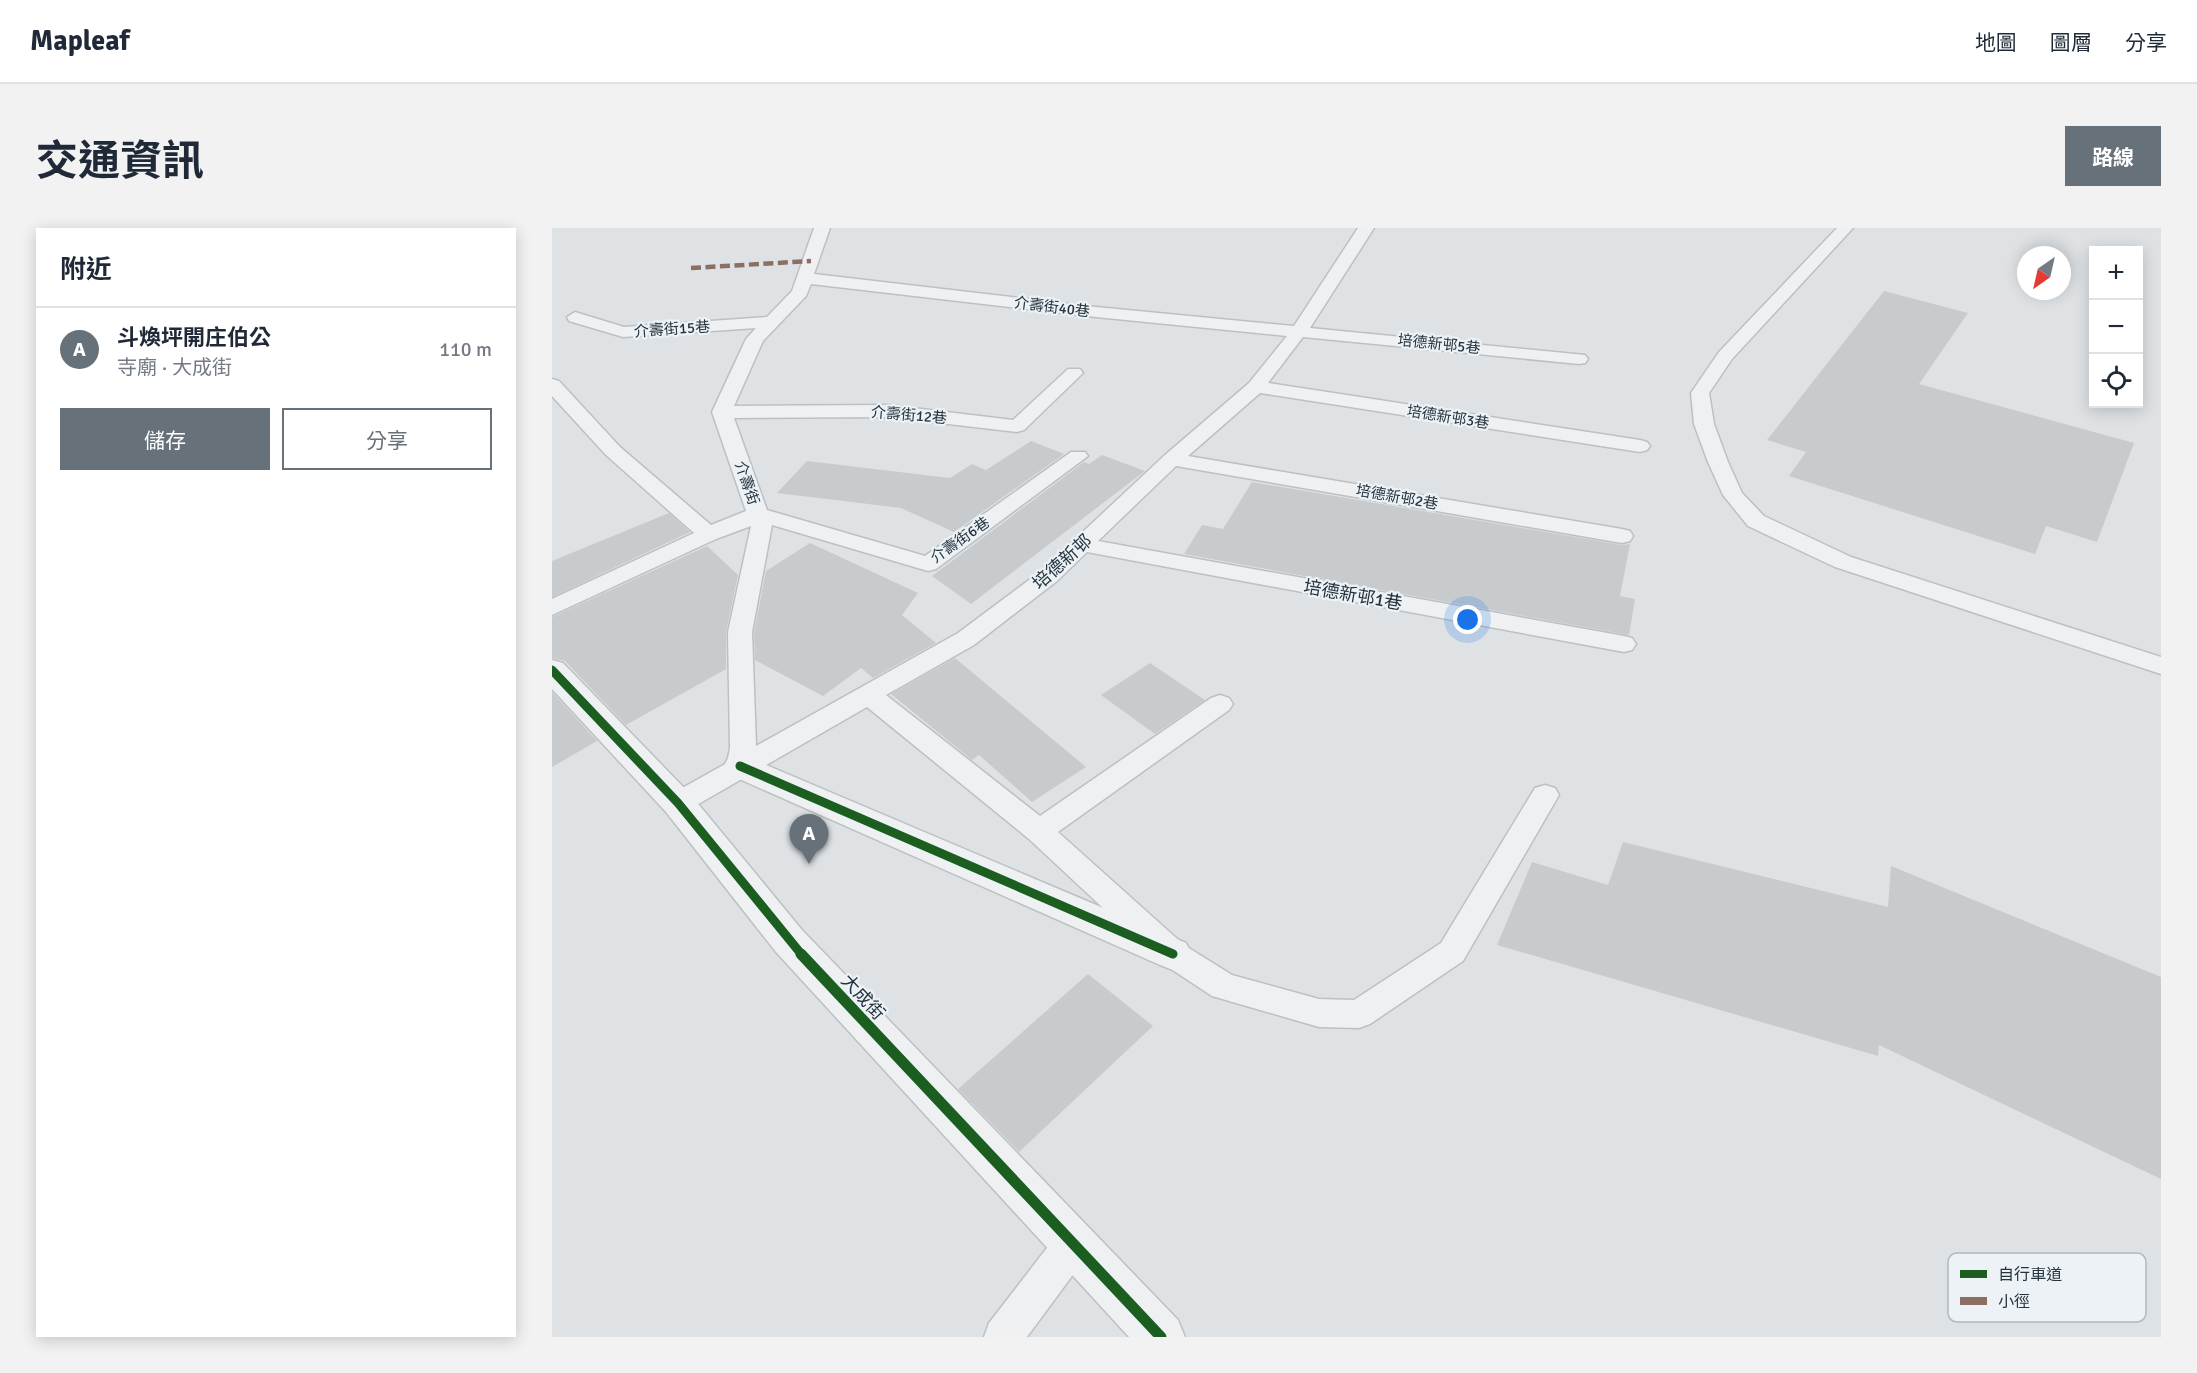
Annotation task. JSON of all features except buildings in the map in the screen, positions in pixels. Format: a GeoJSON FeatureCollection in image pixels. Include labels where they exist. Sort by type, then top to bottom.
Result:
{"type":"FeatureCollection","features":[{"type":"Feature","properties":{"kind":"street","name":"大成街"},"geometry":{"type":"LineString","coordinates":[[552,670],[678,803],[789,941],[1161,1337]]}},
{"type":"Feature","properties":{"kind":"street"},"geometry":{"type":"LineString","coordinates":[[740,766],[1173,954]]}},
{"type":"Feature","properties":{"kind":"lane"},"geometry":{"type":"LineString","coordinates":[[722,412],[755,339],[800,293],[822,228]]}},
{"type":"Feature","properties":{"kind":"lane","name":"培德新邨"},"geometry":{"type":"LineString","coordinates":[[678,803],[966,639],[1049,576],[1172,459],[1256,387],[1300,330],[1366,228]]}},
{"type":"Feature","properties":{"kind":"lane"},"geometry":{"type":"LineString","coordinates":[[1845,228],[1725,356],[1700,393],[1704,424],[1733,495],[1756,521],[1843,562],[2160,661]]}},
{"type":"Feature","properties":{"kind":"lane","name":"介壽街40巷"},"geometry":{"type":"LineString","coordinates":[[805,278],[1096,312],[1300,330]]}},
{"type":"Feature","properties":{"kind":"lane","name":"介壽街15巷"},"geometry":{"type":"LineString","coordinates":[[575,317],[623,332],[772,322]]}},
{"type":"Feature","properties":{"kind":"lane","name":"培德新邨5巷"},"geometry":{"type":"LineString","coordinates":[[1300,330],[1579,359]]}},
{"type":"Feature","properties":{"kind":"lane","name":"介壽街12巷"},"geometry":{"type":"LineString","coordinates":[[722,412],[888,411],[1017,426],[1074,373]]}},
{"type":"Feature","properties":{"kind":"lane"},"geometry":{"type":"LineString","coordinates":[[552,385],[613,451],[708,534]]}},
{"type":"Feature","properties":{"kind":"lane","name":"培德新邨3巷"},"geometry":{"type":"LineString","coordinates":[[1256,387],[1640,446]]}},
{"type":"Feature","properties":{"kind":"lane","name":"介壽街"},"geometry":{"type":"LineString","coordinates":[[722,412],[762,526],[740,632],[743,748],[740,766]]}},
{"type":"Feature","properties":{"kind":"lane","name":"介壽街6巷"},"geometry":{"type":"LineString","coordinates":[[758,514],[928,564],[1078,456]]}},
{"type":"Feature","properties":{"kind":"lane","name":"培德新邨2巷"},"geometry":{"type":"LineString","coordinates":[[1172,459],[1622,536]]}},
{"type":"Feature","properties":{"kind":"lane"},"geometry":{"type":"LineString","coordinates":[[552,608],[708,534],[758,514]]}},
{"type":"Feature","properties":{"kind":"lane","name":"培德新邨1巷"},"geometry":{"type":"LineString","coordinates":[[1082,545],[1624,644]]}},
{"type":"Feature","properties":{"kind":"lane"},"geometry":{"type":"LineString","coordinates":[[868,694],[1039,831],[1173,954],[1223,987],[1319,1013],[1359,1014],[1452,952],[1545,795]]}},
{"type":"Feature","properties":{"kind":"lane"},"geometry":{"type":"LineString","coordinates":[[1039,831],[1220,704]]}},
{"type":"Feature","properties":{"kind":"lane"},"geometry":{"type":"LineString","coordinates":[[1003,1337],[1073,1244]]}},
{"type":"Feature","properties":{"kind":"marked path"},"geometry":{"type":"LineString","coordinates":[[691,268],[811,261]]}},
{"type":"Feature","properties":{"kind":"cycle path"},"geometry":{"type":"LineString","coordinates":[[552,670],[678,803],[789,941],[1161,1337]]}},
{"type":"Feature","properties":{"kind":"cycle path"},"geometry":{"type":"LineString","coordinates":[[740,766],[1173,954]]}},
{"type":"Feature","properties":{"kind":"place","name":"斗煥坪開庄伯公"},"geometry":{"type":"Point","coordinates":[809,864]}}]}
